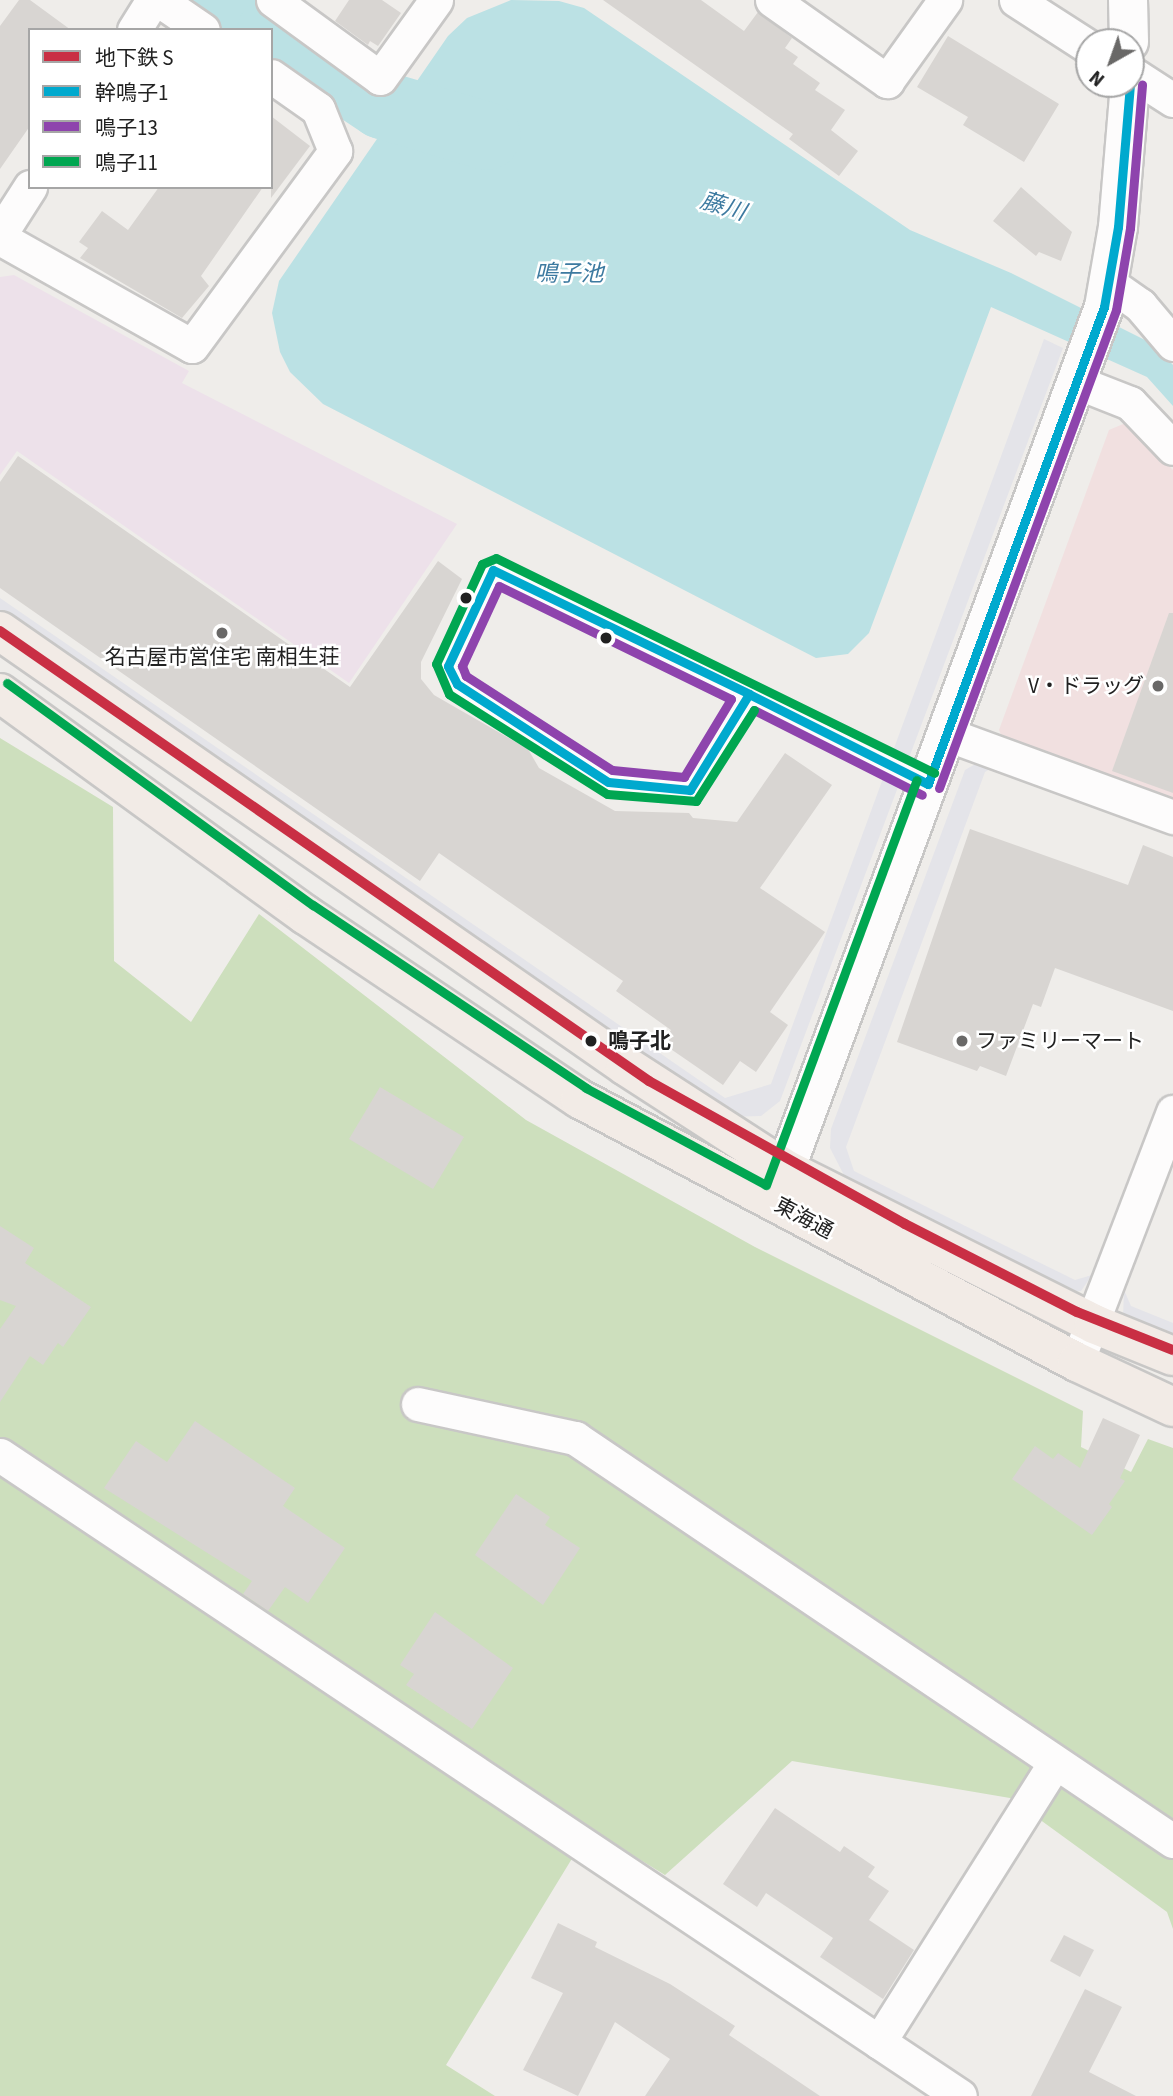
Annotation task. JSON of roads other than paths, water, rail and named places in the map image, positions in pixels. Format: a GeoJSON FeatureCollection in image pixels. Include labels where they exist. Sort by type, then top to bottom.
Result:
{"type":"FeatureCollection","features":[{"type":"Feature","properties":{"kind":"main road","name":"東海通"},"geometry":{"type":"LineString","coordinates":[[0,631],[626,1066],[779,1185],[1077,1362],[1173,1407]]}},
{"type":"Feature","properties":{"kind":"main road","name":"東海通"},"geometry":{"type":"LineString","coordinates":[[0,693],[306,915],[580,1098],[1094,1324],[1173,1356]]}},
{"type":"Feature","properties":{"kind":"street"},"geometry":{"type":"LineString","coordinates":[[135,28],[153,0]]}},
{"type":"Feature","properties":{"kind":"street"},"geometry":{"type":"LineString","coordinates":[[159,0],[200,28]]}},
{"type":"Feature","properties":{"kind":"street"},"geometry":{"type":"LineString","coordinates":[[273,0],[380,78],[436,0]]}},
{"type":"Feature","properties":{"kind":"street"},"geometry":{"type":"LineString","coordinates":[[772,0],[887,81],[945,0]]}},
{"type":"Feature","properties":{"kind":"street"},"geometry":{"type":"LineString","coordinates":[[1016,0],[1075,38]]}},
{"type":"Feature","properties":{"kind":"street"},"geometry":{"type":"LineString","coordinates":[[1128,0],[1129,28]]}},
{"type":"Feature","properties":{"kind":"street"},"geometry":{"type":"LineString","coordinates":[[29,189],[0,236],[192,346],[335,151],[318,108],[273,77]]}},
{"type":"Feature","properties":{"kind":"street"},"geometry":{"type":"LineString","coordinates":[[1145,82],[1173,100]]}},
{"type":"Feature","properties":{"kind":"street"},"geometry":{"type":"LineString","coordinates":[[779,1185],[1083,373],[1107,295],[1128,98]]}},
{"type":"Feature","properties":{"kind":"street"},"geometry":{"type":"LineString","coordinates":[[1107,295],[1140,305],[1173,344]]}},
{"type":"Feature","properties":{"kind":"street"},"geometry":{"type":"LineString","coordinates":[[1083,373],[1130,403],[1173,448]]}},
{"type":"Feature","properties":{"kind":"street"},"geometry":{"type":"LineString","coordinates":[[946,734],[1173,817]]}},
{"type":"Feature","properties":{"kind":"street"},"geometry":{"type":"LineString","coordinates":[[1077,1362],[1094,1324],[1173,1112]]}},
{"type":"Feature","properties":{"kind":"street"},"geometry":{"type":"LineString","coordinates":[[418,1404],[575,1438],[1173,1841]]}},
{"type":"Feature","properties":{"kind":"street"},"geometry":{"type":"LineString","coordinates":[[0,1455],[960,2096]]}},
{"type":"Feature","properties":{"kind":"street"},"geometry":{"type":"LineString","coordinates":[[879,2042],[1055,1763]]}},
{"type":"Feature","properties":{"kind":"lane"},"geometry":{"type":"LineString","coordinates":[[749,694],[690,790],[608,782],[457,684],[448,666],[493,569],[749,694],[928,785]]}},
{"type":"Feature","properties":{"kind":"water","name":"鳴子池"},"geometry":{"type":"Polygon","coordinates":[[[511,0],[559,1],[584,8],[910,230],[1011,273],[1153,344],[1173,365],[1173,406],[1147,377],[991,307],[869,633],[848,654],[816,658],[323,404],[290,372],[280,352],[272,313],[279,281],[448,36],[467,18],[511,0]]]}},
{"type":"Feature","properties":{"kind":"waterway","name":"藤川"},"geometry":{"type":"LineString","coordinates":[[224,0],[266,28]]}},
{"type":"Feature","properties":{"kind":"waterway","name":"藤川"},"geometry":{"type":"LineString","coordinates":[[273,32],[382,105],[487,136]]}},
{"type":"Feature","properties":{"kind":"metro line","name":"S"},"geometry":{"type":"LineString","coordinates":[[0,631],[649,1081],[905,1224],[1077,1312],[1173,1350]]}},
{"type":"Feature","properties":{"kind":"place","name":"名古屋市営住宅 南相生荘"},"geometry":{"type":"Point","coordinates":[222,633]}},
{"type":"Feature","properties":{"kind":"place","name":"V・ドラッグ"},"geometry":{"type":"Point","coordinates":[1158,686]}},
{"type":"Feature","properties":{"kind":"place","name":"鳴子北"},"geometry":{"type":"Point","coordinates":[591,1041]}},
{"type":"Feature","properties":{"kind":"place","name":"ファミリーマート"},"geometry":{"type":"Point","coordinates":[962,1041]}}]}
